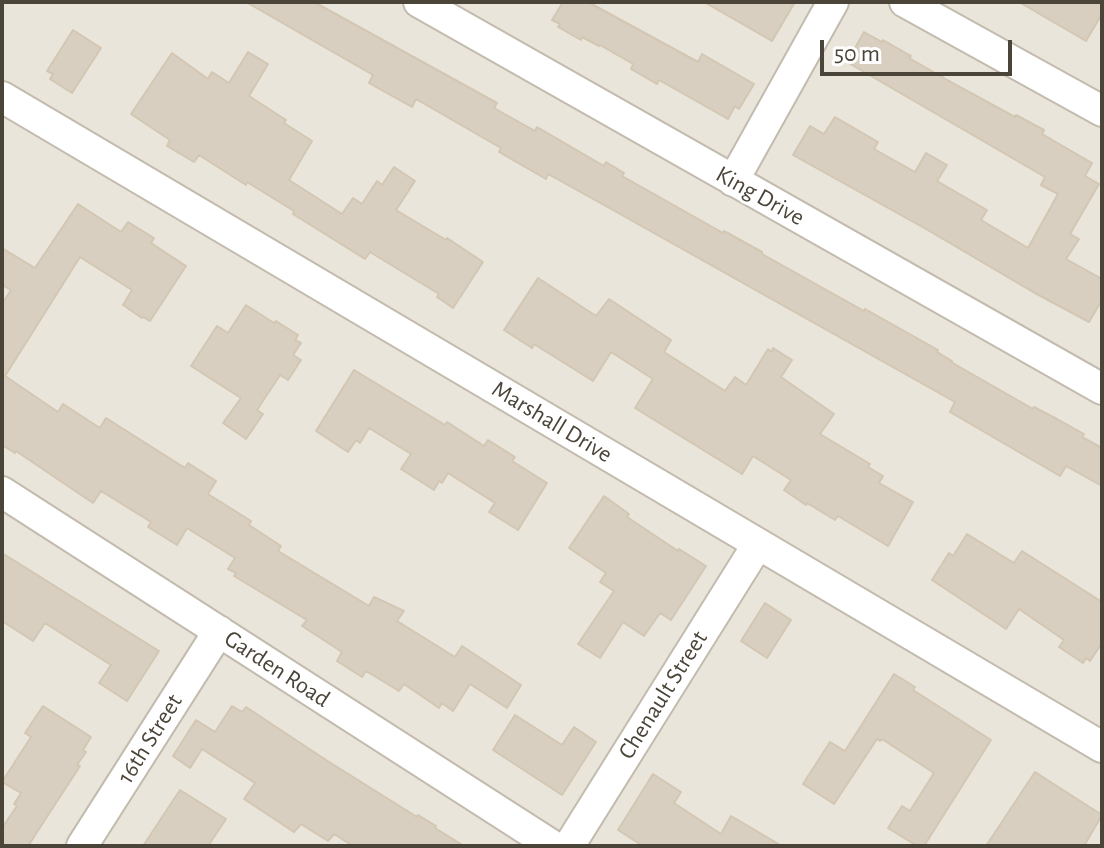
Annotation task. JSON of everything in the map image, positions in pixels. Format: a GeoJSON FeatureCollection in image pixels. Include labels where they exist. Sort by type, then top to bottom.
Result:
{"type":"FeatureCollection","features":[{"type":"Feature","properties":{"kind":"street","name":"King Drive"},"geometry":{"type":"LineString","coordinates":[[419,2],[1102,389]]}},
{"type":"Feature","properties":{"kind":"street"},"geometry":{"type":"LineString","coordinates":[[733,181],[833,2]]}},
{"type":"Feature","properties":{"kind":"street"},"geometry":{"type":"LineString","coordinates":[[905,2],[1102,111]]}},
{"type":"Feature","properties":{"kind":"street","name":"Marshall Drive"},"geometry":{"type":"LineString","coordinates":[[2,97],[1102,747]]}},
{"type":"Feature","properties":{"kind":"street","name":"Garden Road"},"geometry":{"type":"LineString","coordinates":[[2,492],[553,846]]}},
{"type":"Feature","properties":{"kind":"street","name":"Chenault Street"},"geometry":{"type":"LineString","coordinates":[[569,846],[758,544]]}},
{"type":"Feature","properties":{"kind":"street","name":"16th Street"},"geometry":{"type":"LineString","coordinates":[[82,846],[219,631]]}},
{"type":"Feature","properties":{"kind":"shaded area"},"geometry":{"type":"Polygon","coordinates":[[[2,2],[1102,2],[1102,846],[2,846],[2,2]]]}},
{"type":"Feature","properties":{"kind":"building"},"geometry":{"type":"Polygon","coordinates":[[[246,2],[314,2],[497,103],[494,108],[535,131],[537,127],[604,166],[606,162],[624,173],[622,176],[938,350],[951,362],[1033,409],[1084,434],[1082,437],[1102,448],[1102,486],[1066,466],[1060,476],[950,412],[955,402],[548,174],[546,179],[499,152],[501,148],[416,99],[412,107],[369,83],[373,75],[246,2]]]}},
{"type":"Feature","properties":{"kind":"building"},"geometry":{"type":"Polygon","coordinates":[[[563,2],[588,2],[698,62],[702,54],[754,84],[739,109],[735,106],[728,119],[659,80],[657,84],[631,69],[633,64],[600,45],[582,37],[581,40],[558,27],[560,24],[552,20],[563,2]]]}},
{"type":"Feature","properties":{"kind":"building"},"geometry":{"type":"Polygon","coordinates":[[[704,2],[795,2],[772,41],[704,2]]]}},
{"type":"Feature","properties":{"kind":"building"},"geometry":{"type":"Polygon","coordinates":[[[1019,2],[1102,2],[1102,14],[1086,41],[1019,2]]]}},
{"type":"Feature","properties":{"kind":"building"},"geometry":{"type":"Polygon","coordinates":[[[73,30],[101,48],[72,93],[50,79],[53,74],[47,71],[73,30]]]}},
{"type":"Feature","properties":{"kind":"building"},"geometry":{"type":"Polygon","coordinates":[[[864,32],[1015,117],[1044,130],[1042,134],[1092,163],[1085,176],[1099,184],[1070,234],[1079,239],[1066,259],[1102,279],[1102,300],[1089,322],[793,155],[810,126],[824,134],[835,117],[878,142],[874,149],[915,172],[926,153],[947,165],[937,181],[987,210],[981,220],[1028,248],[1058,194],[1041,185],[1045,177],[847,62],[864,32]]]}},
{"type":"Feature","properties":{"kind":"building"},"geometry":{"type":"Polygon","coordinates":[[[248,52],[268,64],[249,96],[312,141],[289,180],[342,214],[353,198],[362,204],[377,181],[382,185],[394,167],[415,181],[396,210],[483,262],[453,308],[437,297],[439,294],[370,252],[365,259],[247,182],[246,185],[199,155],[194,162],[167,146],[170,140],[131,114],[172,53],[208,79],[212,72],[229,83],[248,52]]]}},
{"type":"Feature","properties":{"kind":"building"},"geometry":{"type":"Polygon","coordinates":[[[78,204],[121,232],[128,222],[154,238],[151,243],[186,266],[150,321],[123,305],[132,290],[80,257],[5,376],[58,412],[63,404],[100,428],[106,418],[185,468],[188,463],[216,481],[208,494],[251,521],[249,525],[281,546],[278,551],[369,606],[374,597],[404,611],[397,621],[455,657],[462,646],[521,685],[507,708],[470,684],[453,711],[442,703],[439,708],[404,684],[399,691],[366,671],[362,677],[337,661],[342,652],[302,626],[307,620],[234,576],[236,573],[228,569],[235,558],[187,528],[177,545],[148,527],[151,522],[101,491],[93,503],[16,451],[2,445],[2,304],[11,290],[2,285],[2,248],[35,268],[78,204]]]}},
{"type":"Feature","properties":{"kind":"building"},"geometry":{"type":"Polygon","coordinates":[[[538,278],[596,316],[609,299],[671,340],[664,352],[725,391],[735,377],[746,385],[768,349],[772,352],[773,348],[792,360],[781,377],[834,414],[820,434],[870,464],[868,467],[883,476],[879,483],[913,502],[888,546],[838,516],[835,520],[806,505],[784,490],[791,480],[753,456],[742,474],[635,408],[653,379],[611,352],[593,381],[534,344],[532,348],[504,330],[538,278]]]}},
{"type":"Feature","properties":{"kind":"building"},"geometry":{"type":"Polygon","coordinates":[[[246,305],[298,335],[295,340],[301,343],[293,355],[301,360],[288,380],[280,375],[257,410],[263,414],[246,439],[223,423],[241,398],[191,366],[217,326],[228,333],[246,305]]]}},
{"type":"Feature","properties":{"kind":"building"},"geometry":{"type":"Polygon","coordinates":[[[354,370],[484,446],[488,440],[515,457],[512,461],[547,483],[518,530],[489,512],[495,503],[448,473],[434,490],[401,469],[411,454],[369,428],[360,443],[356,440],[348,452],[316,431],[354,370]]]}},
{"type":"Feature","properties":{"kind":"building"},"geometry":{"type":"Polygon","coordinates":[[[604,496],[629,514],[627,517],[706,566],[671,620],[660,613],[644,636],[623,622],[600,658],[578,644],[614,591],[600,582],[606,573],[569,548],[604,496]]]}},
{"type":"Feature","properties":{"kind":"building"},"geometry":{"type":"Polygon","coordinates":[[[967,534],[1014,563],[1022,551],[1102,602],[1102,643],[1090,661],[1086,658],[1083,663],[1059,647],[1064,640],[1019,609],[1006,629],[932,580],[949,553],[953,556],[967,534]]]}},
{"type":"Feature","properties":{"kind":"building"},"geometry":{"type":"Polygon","coordinates":[[[2,553],[159,651],[127,701],[99,683],[111,665],[45,623],[33,641],[2,621],[2,553]]]}},
{"type":"Feature","properties":{"kind":"building"},"geometry":{"type":"Polygon","coordinates":[[[765,603],[791,620],[767,658],[741,641],[765,603]]]}},
{"type":"Feature","properties":{"kind":"building"},"geometry":{"type":"Polygon","coordinates":[[[894,674],[915,687],[913,690],[991,740],[924,846],[917,846],[888,828],[902,806],[910,811],[934,773],[882,739],[877,739],[834,804],[803,784],[830,742],[845,751],[894,674]]]}},
{"type":"Feature","properties":{"kind":"building"},"geometry":{"type":"Polygon","coordinates":[[[43,706],[91,737],[77,765],[80,766],[28,846],[2,846],[2,828],[17,806],[14,804],[21,793],[2,782],[31,737],[25,733],[43,706]]]}},
{"type":"Feature","properties":{"kind":"building"},"geometry":{"type":"Polygon","coordinates":[[[232,706],[242,712],[246,707],[464,846],[353,846],[334,834],[328,841],[301,824],[294,832],[244,799],[255,783],[202,749],[190,768],[173,756],[196,720],[215,732],[232,706]]]}},
{"type":"Feature","properties":{"kind":"building"},"geometry":{"type":"Polygon","coordinates":[[[515,715],[562,745],[574,727],[596,742],[562,795],[493,750],[515,715]]]}},
{"type":"Feature","properties":{"kind":"building"},"geometry":{"type":"Polygon","coordinates":[[[1035,772],[1102,815],[1084,846],[986,846],[1035,772]]]}},
{"type":"Feature","properties":{"kind":"building"},"geometry":{"type":"Polygon","coordinates":[[[653,774],[681,792],[674,803],[721,834],[731,816],[782,846],[643,846],[618,830],[653,774]]]}},
{"type":"Feature","properties":{"kind":"building"},"geometry":{"type":"Polygon","coordinates":[[[180,790],[226,819],[208,846],[143,846],[180,790]]]}}]}
